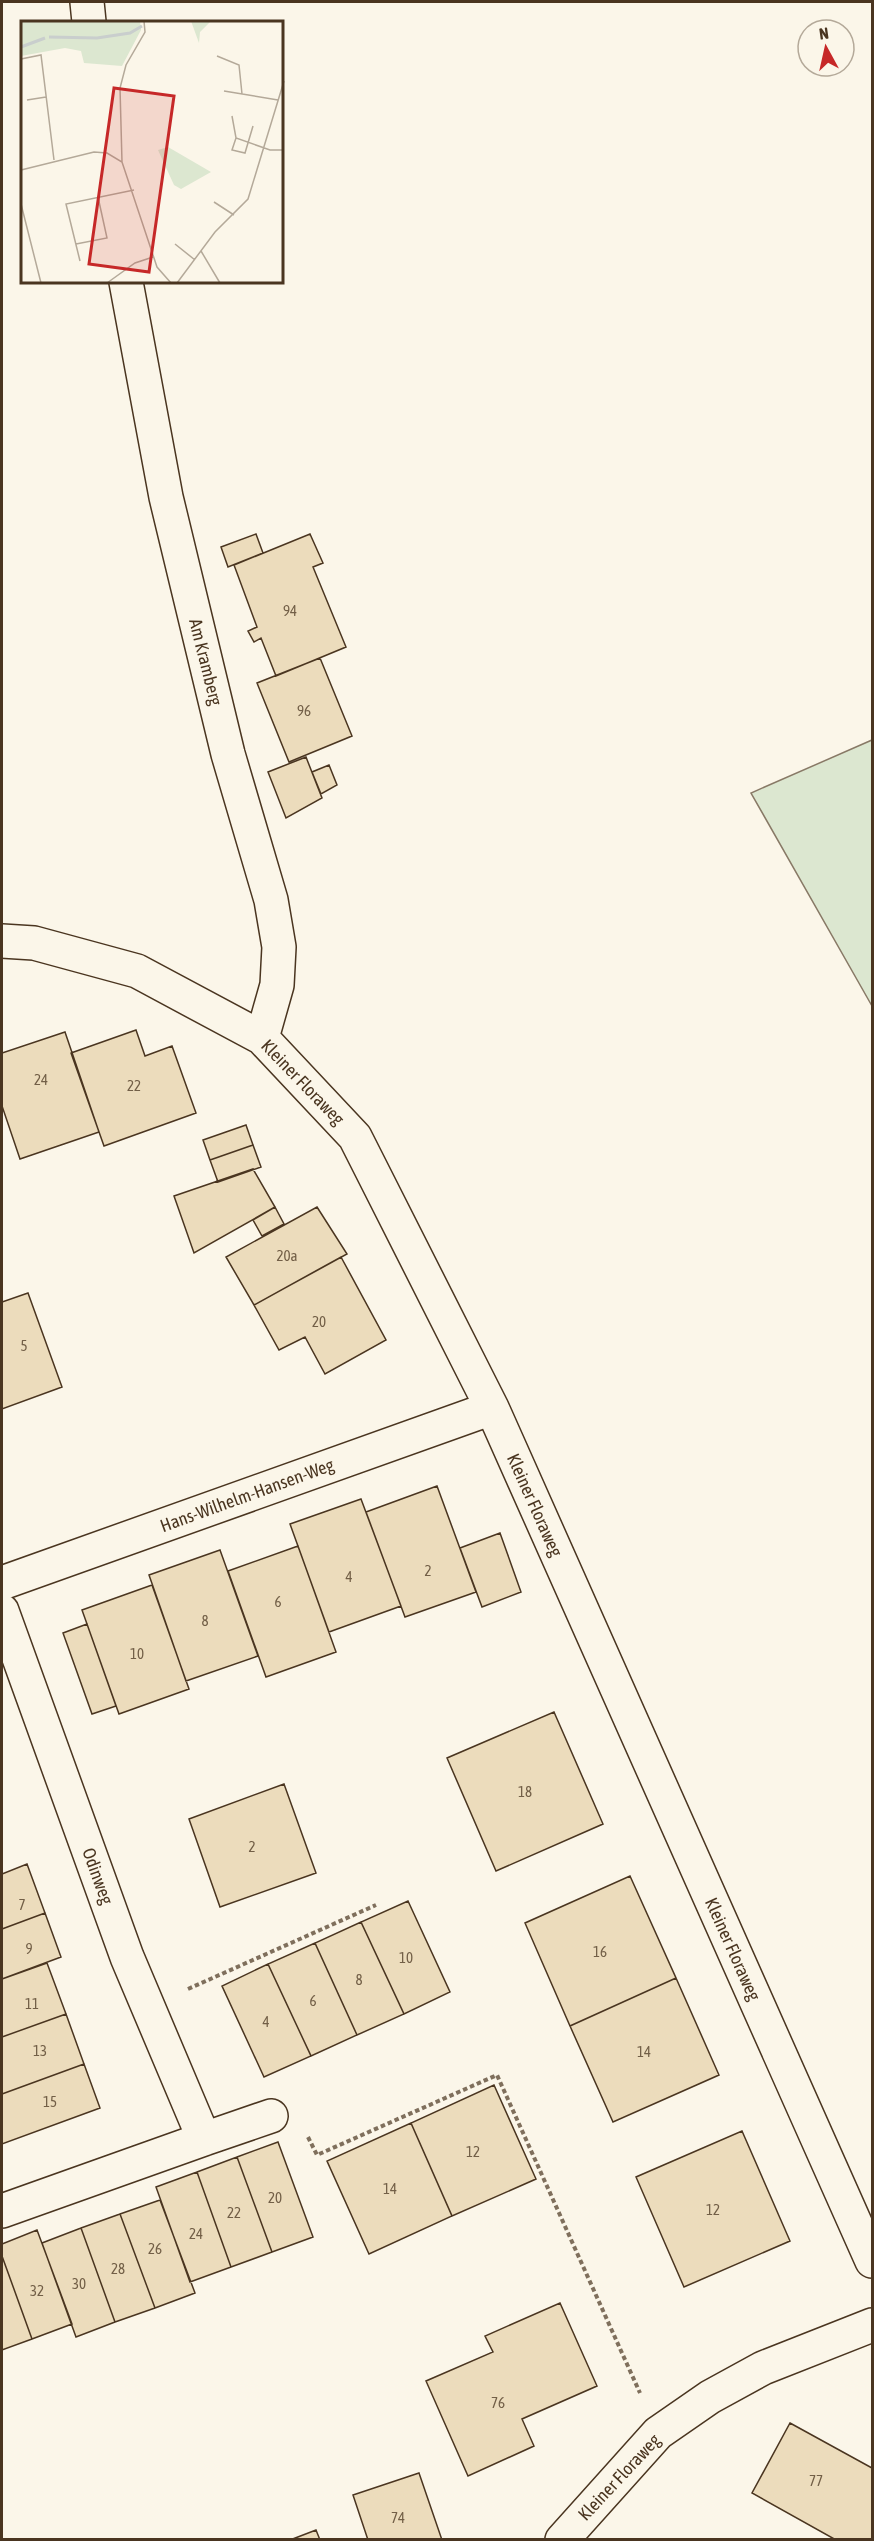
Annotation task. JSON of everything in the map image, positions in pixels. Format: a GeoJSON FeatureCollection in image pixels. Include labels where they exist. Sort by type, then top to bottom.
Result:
{"type":"FeatureCollection","features":[{"type":"Feature","properties":{"kind":"street"},"geometry":{"type":"LineString","coordinates":[[87,2],[89,21]]}},
{"type":"Feature","properties":{"kind":"street","name":"Am Kramberg"},"geometry":{"type":"LineString","coordinates":[[126,284],[166,497],[228,754],[271,900],[279,947],[277,985],[262,1038]]}},
{"type":"Feature","properties":{"kind":"street","name":"Kleiner Floraweg"},"geometry":{"type":"LineString","coordinates":[[2,941],[34,943],[137,971],[262,1038],[355,1137],[492,1408],[873,2261]]}},
{"type":"Feature","properties":{"kind":"street","name":"Hans-Wilhelm-Hansen-Weg"},"geometry":{"type":"LineString","coordinates":[[2,1583],[492,1408]]}},
{"type":"Feature","properties":{"kind":"street","name":"Odinweg"},"geometry":{"type":"LineString","coordinates":[[2,1611],[127,1957],[204,2139]]}},
{"type":"Feature","properties":{"kind":"street"},"geometry":{"type":"LineString","coordinates":[[2,2211],[271,2116]]}},
{"type":"Feature","properties":{"kind":"street","name":"Kleiner Floraweg"},"geometry":{"type":"LineString","coordinates":[[562,2540],[658,2433],[710,2397],[763,2368],[873,2325]]}},
{"type":"Feature","properties":{"kind":"path"},"geometry":{"type":"LineString","coordinates":[[148,2006],[376,1905]]}},
{"type":"Feature","properties":{"kind":"path"},"geometry":{"type":"LineString","coordinates":[[271,2116],[285,2121],[297,2116],[317,2155],[497,2075],[658,2433]]}},
{"type":"Feature","properties":{"kind":"green space"},"geometry":{"type":"Polygon","coordinates":[[[872,740],[872,1006],[751,793],[872,740]]]}},
{"type":"Feature","properties":{"kind":"building"},"geometry":{"type":"Polygon","coordinates":[[[256,534],[263,553],[228,567],[221,547],[256,534]]]}},
{"type":"Feature","properties":{"kind":"building"},"geometry":{"type":"Polygon","coordinates":[[[310,534],[323,563],[313,567],[346,647],[276,676],[261,638],[254,642],[248,631],[257,627],[234,565],[310,534]]]}},
{"type":"Feature","properties":{"kind":"building"},"geometry":{"type":"Polygon","coordinates":[[[320,658],[352,736],[289,762],[257,683],[320,658]]]}},
{"type":"Feature","properties":{"kind":"building"},"geometry":{"type":"Polygon","coordinates":[[[306,757],[322,798],[286,818],[268,772],[306,757]]]}},
{"type":"Feature","properties":{"kind":"building"},"geometry":{"type":"Polygon","coordinates":[[[329,765],[337,785],[321,794],[312,772],[329,765]]]}},
{"type":"Feature","properties":{"kind":"building"},"geometry":{"type":"Polygon","coordinates":[[[136,1030],[145,1056],[172,1046],[196,1113],[104,1146],[71,1053],[136,1030]]]}},
{"type":"Feature","properties":{"kind":"building"},"geometry":{"type":"Polygon","coordinates":[[[65,1032],[99,1132],[20,1159],[2,1106],[2,1053],[65,1032]]]}},
{"type":"Feature","properties":{"kind":"building"},"geometry":{"type":"Polygon","coordinates":[[[246,1125],[253,1145],[210,1160],[203,1140],[246,1125]]]}},
{"type":"Feature","properties":{"kind":"building"},"geometry":{"type":"Polygon","coordinates":[[[253,1145],[261,1167],[218,1182],[210,1160],[253,1145]]]}},
{"type":"Feature","properties":{"kind":"building"},"geometry":{"type":"Polygon","coordinates":[[[253,1169],[275,1207],[194,1253],[174,1196],[253,1169]]]}},
{"type":"Feature","properties":{"kind":"building"},"geometry":{"type":"Polygon","coordinates":[[[275,1207],[284,1224],[262,1236],[253,1220],[275,1207]]]}},
{"type":"Feature","properties":{"kind":"building"},"geometry":{"type":"Polygon","coordinates":[[[317,1207],[347,1254],[254,1305],[226,1257],[317,1207]]]}},
{"type":"Feature","properties":{"kind":"building"},"geometry":{"type":"Polygon","coordinates":[[[341,1257],[386,1340],[325,1374],[305,1337],[279,1350],[254,1305],[341,1257]]]}},
{"type":"Feature","properties":{"kind":"building"},"geometry":{"type":"Polygon","coordinates":[[[28,1293],[62,1387],[2,1409],[2,1302],[28,1293]]]}},
{"type":"Feature","properties":{"kind":"building"},"geometry":{"type":"Polygon","coordinates":[[[437,1486],[476,1592],[405,1617],[366,1512],[437,1486]]]}},
{"type":"Feature","properties":{"kind":"building"},"geometry":{"type":"Polygon","coordinates":[[[361,1499],[401,1606],[329,1632],[290,1524],[361,1499]]]}},
{"type":"Feature","properties":{"kind":"building"},"geometry":{"type":"Polygon","coordinates":[[[500,1533],[521,1592],[482,1607],[460,1548],[500,1533]]]}},
{"type":"Feature","properties":{"kind":"building"},"geometry":{"type":"Polygon","coordinates":[[[298,1546],[336,1652],[266,1677],[228,1571],[298,1546]]]}},
{"type":"Feature","properties":{"kind":"building"},"geometry":{"type":"Polygon","coordinates":[[[220,1550],[258,1656],[186,1681],[149,1575],[220,1550]]]}},
{"type":"Feature","properties":{"kind":"building"},"geometry":{"type":"Polygon","coordinates":[[[152,1585],[189,1689],[119,1714],[82,1610],[152,1585]]]}},
{"type":"Feature","properties":{"kind":"building"},"geometry":{"type":"Polygon","coordinates":[[[87,1624],[116,1706],[92,1714],[63,1633],[87,1624]]]}},
{"type":"Feature","properties":{"kind":"building"},"geometry":{"type":"Polygon","coordinates":[[[554,1712],[603,1824],[496,1871],[447,1758],[554,1712]]]}},
{"type":"Feature","properties":{"kind":"building"},"geometry":{"type":"Polygon","coordinates":[[[284,1784],[316,1873],[220,1907],[189,1819],[284,1784]]]}},
{"type":"Feature","properties":{"kind":"building"},"geometry":{"type":"Polygon","coordinates":[[[27,1864],[45,1913],[2,1929],[2,1874],[27,1864]]]}},
{"type":"Feature","properties":{"kind":"building"},"geometry":{"type":"Polygon","coordinates":[[[630,1876],[676,1978],[570,2026],[525,1923],[630,1876]]]}},
{"type":"Feature","properties":{"kind":"building"},"geometry":{"type":"Polygon","coordinates":[[[408,1901],[450,1992],[404,2014],[361,1922],[408,1901]]]}},
{"type":"Feature","properties":{"kind":"building"},"geometry":{"type":"Polygon","coordinates":[[[45,1913],[61,1957],[2,1979],[2,1929],[45,1913]]]}},
{"type":"Feature","properties":{"kind":"building"},"geometry":{"type":"Polygon","coordinates":[[[361,1922],[404,2014],[357,2035],[315,1943],[361,1922]]]}},
{"type":"Feature","properties":{"kind":"building"},"geometry":{"type":"Polygon","coordinates":[[[315,1943],[357,2035],[311,2056],[268,1964],[315,1943]]]}},
{"type":"Feature","properties":{"kind":"building"},"geometry":{"type":"Polygon","coordinates":[[[47,1963],[66,2014],[2,2037],[2,1979],[47,1963]]]}},
{"type":"Feature","properties":{"kind":"building"},"geometry":{"type":"Polygon","coordinates":[[[268,1964],[311,2056],[264,2077],[222,1986],[268,1964]]]}},
{"type":"Feature","properties":{"kind":"building"},"geometry":{"type":"Polygon","coordinates":[[[676,1978],[719,2075],[613,2122],[570,2026],[676,1978]]]}},
{"type":"Feature","properties":{"kind":"building"},"geometry":{"type":"Polygon","coordinates":[[[66,2014],[84,2064],[2,2094],[2,2037],[66,2014]]]}},
{"type":"Feature","properties":{"kind":"building"},"geometry":{"type":"Polygon","coordinates":[[[84,2064],[100,2108],[2,2144],[2,2094],[84,2064]]]}},
{"type":"Feature","properties":{"kind":"building"},"geometry":{"type":"Polygon","coordinates":[[[494,2085],[536,2179],[452,2216],[411,2123],[494,2085]]]}},
{"type":"Feature","properties":{"kind":"building"},"geometry":{"type":"Polygon","coordinates":[[[411,2123],[452,2216],[369,2254],[327,2161],[411,2123]]]}},
{"type":"Feature","properties":{"kind":"building"},"geometry":{"type":"Polygon","coordinates":[[[742,2131],[790,2241],[684,2287],[636,2177],[742,2131]]]}},
{"type":"Feature","properties":{"kind":"building"},"geometry":{"type":"Polygon","coordinates":[[[278,2142],[313,2237],[272,2252],[237,2157],[278,2142]]]}},
{"type":"Feature","properties":{"kind":"building"},"geometry":{"type":"Polygon","coordinates":[[[237,2157],[272,2252],[231,2267],[197,2172],[237,2157]]]}},
{"type":"Feature","properties":{"kind":"building"},"geometry":{"type":"Polygon","coordinates":[[[197,2172],[231,2267],[190,2282],[156,2187],[197,2172]]]}},
{"type":"Feature","properties":{"kind":"building"},"geometry":{"type":"Polygon","coordinates":[[[160,2200],[195,2293],[155,2308],[120,2214],[160,2200]]]}},
{"type":"Feature","properties":{"kind":"building"},"geometry":{"type":"Polygon","coordinates":[[[120,2214],[155,2308],[115,2322],[81,2228],[120,2214]]]}},
{"type":"Feature","properties":{"kind":"building"},"geometry":{"type":"Polygon","coordinates":[[[81,2228],[115,2322],[76,2337],[42,2243],[81,2228]]]}},
{"type":"Feature","properties":{"kind":"building"},"geometry":{"type":"Polygon","coordinates":[[[37,2230],[72,2324],[32,2339],[2,2256],[2,2244],[37,2230]]]}},
{"type":"Feature","properties":{"kind":"building"},"geometry":{"type":"Polygon","coordinates":[[[2,2256],[32,2339],[2,2350],[2,2256]]]}},
{"type":"Feature","properties":{"kind":"building"},"geometry":{"type":"Polygon","coordinates":[[[560,2303],[597,2386],[522,2419],[534,2446],[468,2476],[426,2381],[493,2352],[485,2336],[560,2303]]]}},
{"type":"Feature","properties":{"kind":"building"},"geometry":{"type":"Polygon","coordinates":[[[790,2423],[872,2468],[872,2540],[836,2540],[752,2493],[790,2423]]]}},
{"type":"Feature","properties":{"kind":"building"},"geometry":{"type":"Polygon","coordinates":[[[419,2473],[442,2540],[368,2540],[353,2495],[419,2473]]]}},
{"type":"Feature","properties":{"kind":"building"},"geometry":{"type":"Polygon","coordinates":[[[316,2530],[320,2540],[290,2540],[316,2530]]]}}]}
